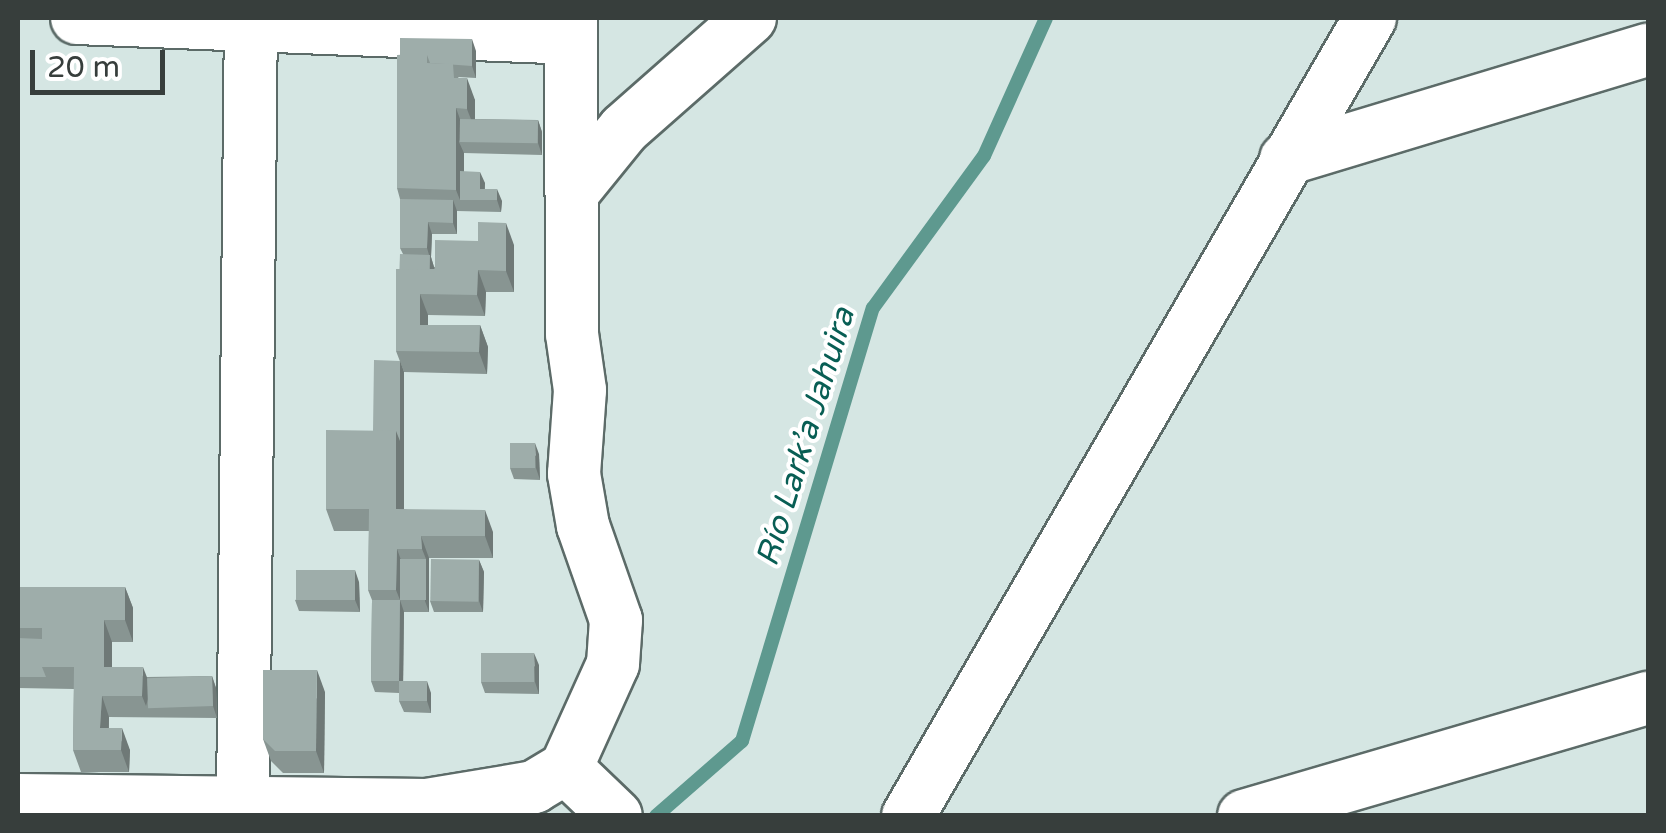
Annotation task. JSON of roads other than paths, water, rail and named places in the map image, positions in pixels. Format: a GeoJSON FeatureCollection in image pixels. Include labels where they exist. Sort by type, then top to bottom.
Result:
{"type":"FeatureCollection","features":[{"type":"Feature","properties":{"kind":"street"},"geometry":{"type":"LineString","coordinates":[[18,800],[455,802],[534,786],[566,768],[612,664],[616,620],[583,526],[574,474],[580,390],[572,334],[571,28],[77,18]]}},
{"type":"Feature","properties":{"kind":"street"},"geometry":{"type":"LineString","coordinates":[[572,193],[624,128],[750,18]]}},
{"type":"Feature","properties":{"kind":"street"},"geometry":{"type":"LineString","coordinates":[[908,816],[1370,18]]}},
{"type":"Feature","properties":{"kind":"street"},"geometry":{"type":"LineString","coordinates":[[243,803],[252,19]]}},
{"type":"Feature","properties":{"kind":"street"},"geometry":{"type":"LineString","coordinates":[[1286,159],[1648,50]]}},
{"type":"Feature","properties":{"kind":"street"},"geometry":{"type":"LineString","coordinates":[[1244,816],[1355,799],[1648,698]]}},
{"type":"Feature","properties":{"kind":"street"},"geometry":{"type":"LineString","coordinates":[[566,768],[616,816]]}},
{"type":"Feature","properties":{"kind":"waterway","name":"Río Lark’a Jahuira"},"geometry":{"type":"LineString","coordinates":[[656,816],[742,741],[873,308],[984,156],[1046,18]]}}]}
